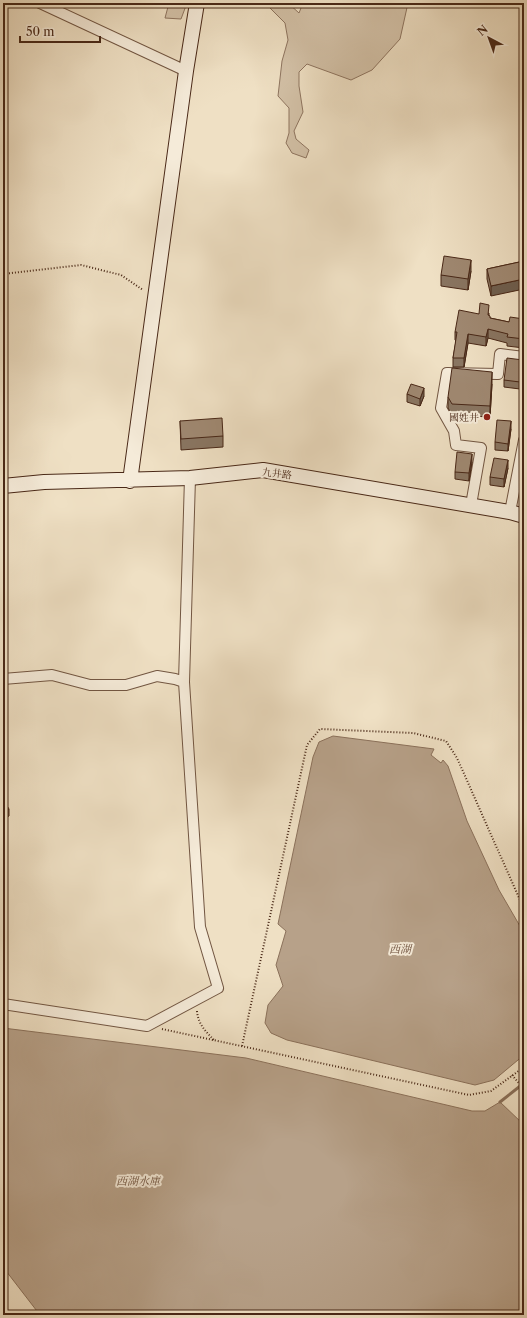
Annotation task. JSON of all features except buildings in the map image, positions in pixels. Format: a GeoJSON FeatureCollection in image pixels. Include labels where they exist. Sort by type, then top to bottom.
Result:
{"type":"FeatureCollection","features":[{"type":"Feature","properties":{"kind":"main road"},"geometry":{"type":"LineString","coordinates":[[130,481],[186,70],[197,3]]}},
{"type":"Feature","properties":{"kind":"main road","name":"九井路"},"geometry":{"type":"LineString","coordinates":[[3,486],[44,482],[130,481],[190,478],[263,470],[471,505],[524,516]]}},
{"type":"Feature","properties":{"kind":"street"},"geometry":{"type":"LineString","coordinates":[[40,3],[186,70]]}},
{"type":"Feature","properties":{"kind":"street"},"geometry":{"type":"LineString","coordinates":[[471,505],[481,448],[456,445],[454,431],[441,408],[447,373],[498,374],[500,354],[524,357]]}},
{"type":"Feature","properties":{"kind":"street"},"geometry":{"type":"LineString","coordinates":[[510,512],[524,440]]}},
{"type":"Feature","properties":{"kind":"street"},"geometry":{"type":"LineString","coordinates":[[3,1004],[147,1026],[218,988],[200,927],[184,682],[190,478]]}},
{"type":"Feature","properties":{"kind":"street"},"geometry":{"type":"LineString","coordinates":[[3,679],[52,675],[90,685],[126,685],[157,676],[184,682]]}},
{"type":"Feature","properties":{"kind":"path"},"geometry":{"type":"LineString","coordinates":[[3,274],[81,265],[121,275],[155,299]]}},
{"type":"Feature","properties":{"kind":"path"},"geometry":{"type":"LineString","coordinates":[[242,1046],[307,745],[320,729],[413,734],[446,741],[457,758],[524,909]]}},
{"type":"Feature","properties":{"kind":"path"},"geometry":{"type":"LineString","coordinates":[[193,1001],[196,1008],[197,1019],[206,1032],[215,1041]]}},
{"type":"Feature","properties":{"kind":"path"},"geometry":{"type":"LineString","coordinates":[[147,1026],[469,1095],[491,1091],[524,1067]]}},
{"type":"Feature","properties":{"kind":"path"},"geometry":{"type":"LineString","coordinates":[[512,1075],[524,1089]]}},
{"type":"Feature","properties":{"kind":"shaded area"},"geometry":{"type":"Polygon","coordinates":[[[169,3],[187,3],[181,19],[165,18],[169,3]]]}},
{"type":"Feature","properties":{"kind":"shaded area"},"geometry":{"type":"Polygon","coordinates":[[[260,3],[288,3],[299,13],[303,3],[408,3],[400,39],[372,70],[351,80],[307,64],[299,72],[299,86],[303,112],[294,131],[296,139],[309,150],[306,158],[292,153],[286,143],[289,133],[289,108],[278,96],[282,61],[288,40],[285,23],[269,7],[260,3]]]}},
{"type":"Feature","properties":{"kind":"water","name":"西湖"},"geometry":{"type":"Polygon","coordinates":[[[333,736],[434,749],[431,755],[441,763],[443,760],[448,766],[467,821],[499,890],[524,933],[524,1055],[494,1080],[475,1085],[287,1040],[271,1033],[265,1023],[268,1005],[283,986],[276,965],[286,931],[278,924],[313,757],[319,742],[333,736]]]}},
{"type":"Feature","properties":{"kind":"water","name":"西湖水庫"},"geometry":{"type":"Polygon","coordinates":[[[3,1028],[246,1058],[472,1111],[485,1111],[500,1102],[522,1123],[524,1133],[524,1315],[40,1315],[3,1267],[3,1028]]]}},
{"type":"Feature","properties":{"kind":"waterway"},"geometry":{"type":"LineString","coordinates":[[500,1102],[524,1083]]}},
{"type":"Feature","properties":{"kind":"place","name":"國姓井"},"geometry":{"type":"Point","coordinates":[487,417]}}]}
